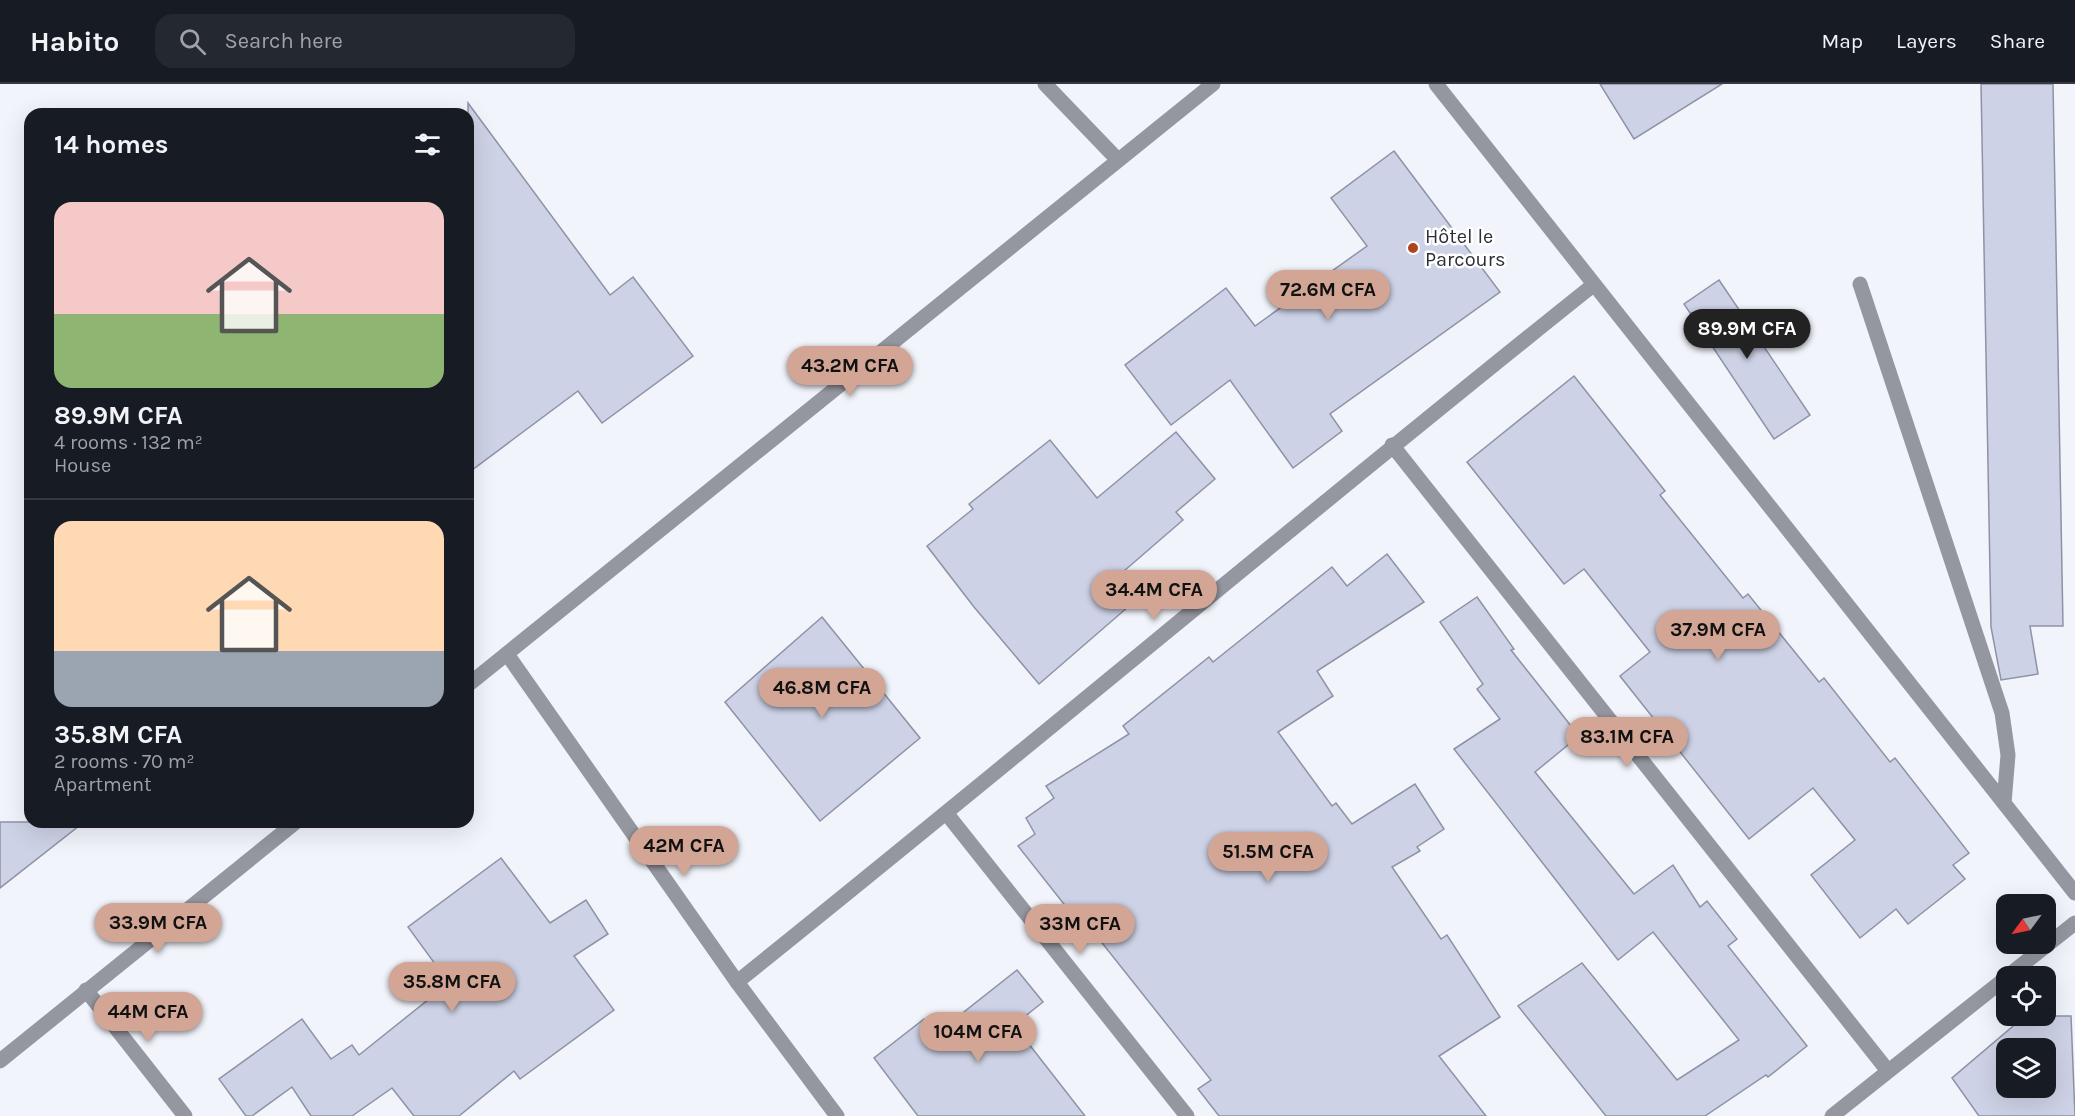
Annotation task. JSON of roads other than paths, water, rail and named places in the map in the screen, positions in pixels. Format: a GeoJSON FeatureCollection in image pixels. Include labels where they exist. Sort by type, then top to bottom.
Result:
{"type":"FeatureCollection","features":[{"type":"Feature","properties":{"kind":"street"},"geometry":{"type":"LineString","coordinates":[[1045,84],[1117,159]]}},
{"type":"Feature","properties":{"kind":"street"},"geometry":{"type":"LineString","coordinates":[[474,680],[1117,159],[1213,84]]}},
{"type":"Feature","properties":{"kind":"street"},"geometry":{"type":"LineString","coordinates":[[1436,84],[1592,286],[2075,893]]}},
{"type":"Feature","properties":{"kind":"street"},"geometry":{"type":"LineString","coordinates":[[1860,284],[2002,712],[2008,755],[2004,803]]}},
{"type":"Feature","properties":{"kind":"street"},"geometry":{"type":"LineString","coordinates":[[737,982],[947,814],[1392,445],[1592,286]]}},
{"type":"Feature","properties":{"kind":"street"},"geometry":{"type":"LineString","coordinates":[[1392,445],[1888,1071]]}},
{"type":"Feature","properties":{"kind":"street"},"geometry":{"type":"LineString","coordinates":[[507,654],[737,982],[837,1116]]}},
{"type":"Feature","properties":{"kind":"street"},"geometry":{"type":"LineString","coordinates":[[947,814],[1187,1116]]}},
{"type":"Feature","properties":{"kind":"street"},"geometry":{"type":"LineString","coordinates":[[0,1061],[288,828]]}},
{"type":"Feature","properties":{"kind":"street"},"geometry":{"type":"LineString","coordinates":[[2021,966],[2075,923]]}},
{"type":"Feature","properties":{"kind":"street"},"geometry":{"type":"LineString","coordinates":[[1832,1116],[1996,986]]}},
{"type":"Feature","properties":{"kind":"street"},"geometry":{"type":"LineString","coordinates":[[86,990],[185,1116]]}},
{"type":"Feature","properties":{"kind":"place","name":"Hôtel le Parcours"},"geometry":{"type":"Point","coordinates":[1413,248]}}]}
